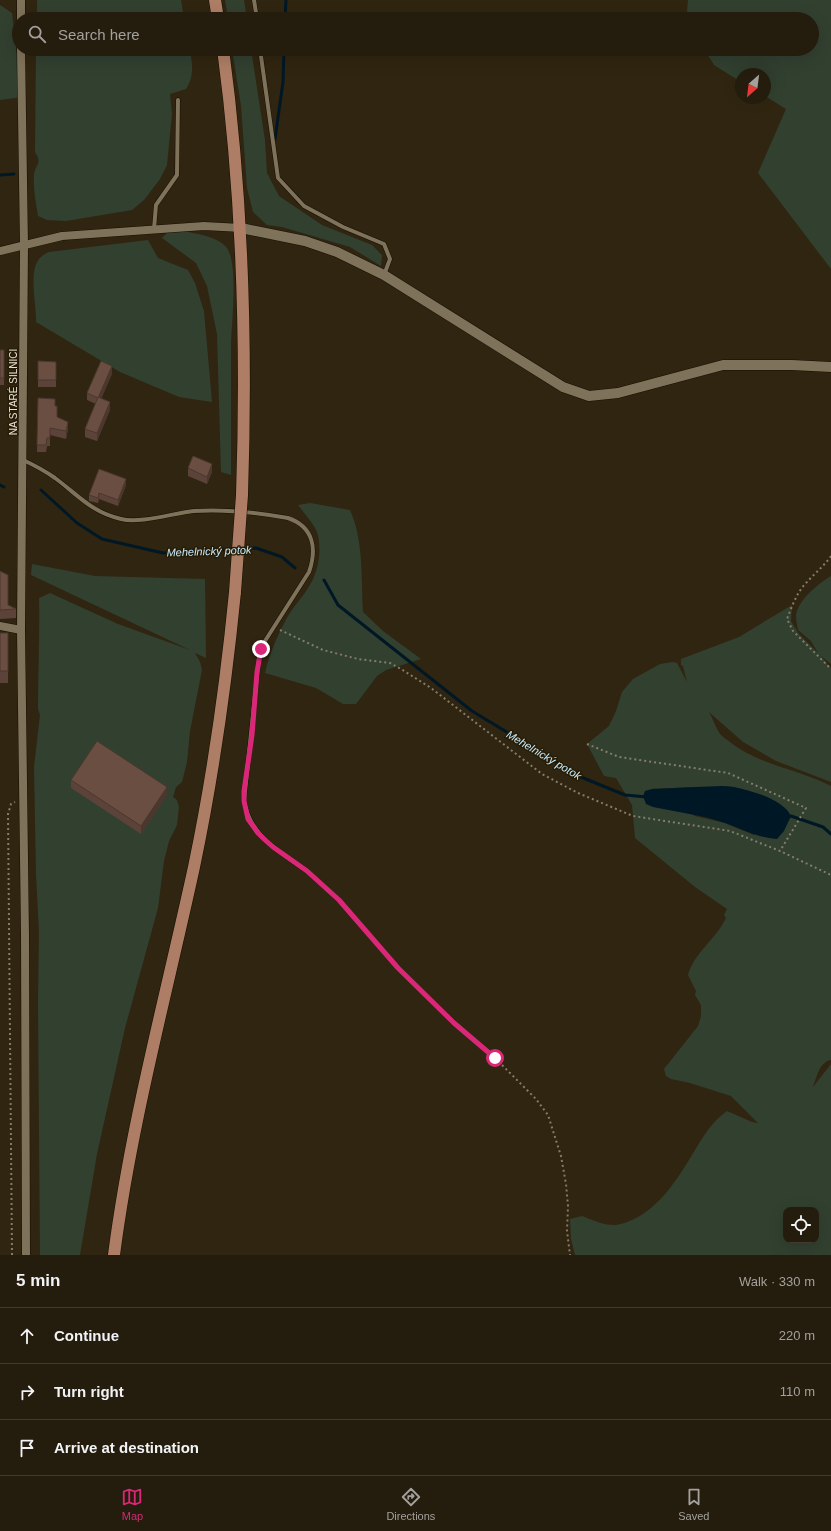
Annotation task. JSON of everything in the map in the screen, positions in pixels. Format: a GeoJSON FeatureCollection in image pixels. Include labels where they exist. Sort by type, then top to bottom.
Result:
{"type":"FeatureCollection","features":[{"type":"Feature","properties":{"kind":"main road"},"geometry":{"type":"LineString","coordinates":[[215,0],[217,12]]}},
{"type":"Feature","properties":{"kind":"main road"},"geometry":{"type":"LineString","coordinates":[[114,1255],[121,1206],[135,1135],[194,865],[205,807],[220,717],[235,592],[242,495],[244,341],[240,228],[230,106],[224,56]]}},
{"type":"Feature","properties":{"kind":"street"},"geometry":{"type":"LineString","coordinates":[[21,0],[21,12]]}},
{"type":"Feature","properties":{"kind":"street","name":"NA STARÉ SILNICI"},"geometry":{"type":"LineString","coordinates":[[21,56],[24,245],[21,630],[24,798],[26,1255]]}},
{"type":"Feature","properties":{"kind":"street"},"geometry":{"type":"LineString","coordinates":[[0,251],[62,236],[204,226],[240,228],[305,241],[337,252],[384,275],[563,387],[589,396],[618,393],[723,365],[792,365],[831,367]]}},
{"type":"Feature","properties":{"kind":"street"},"geometry":{"type":"LineString","coordinates":[[0,626],[21,630]]}},
{"type":"Feature","properties":{"kind":"lane"},"geometry":{"type":"LineString","coordinates":[[254,0],[256,12]]}},
{"type":"Feature","properties":{"kind":"lane"},"geometry":{"type":"LineString","coordinates":[[261,56],[278,178],[304,206],[343,227],[384,244],[390,259],[384,275]]}},
{"type":"Feature","properties":{"kind":"lane"},"geometry":{"type":"LineString","coordinates":[[154,230],[156,205],[177,175],[178,100]]}},
{"type":"Feature","properties":{"kind":"lane"},"geometry":{"type":"LineString","coordinates":[[22,460],[55,478],[94,509],[122,519],[133,520],[194,511],[220,511],[288,518],[302,525],[310,536],[313,556],[309,572],[273,627],[265,641],[259,657],[244,801],[248,819],[258,833],[273,847],[307,871]]}},
{"type":"Feature","properties":{"kind":"path"},"geometry":{"type":"LineString","coordinates":[[831,556],[824,566],[806,582],[796,597],[787,619],[794,631],[831,669]]}},
{"type":"Feature","properties":{"kind":"path"},"geometry":{"type":"LineString","coordinates":[[273,627],[323,650],[358,659],[390,663],[402,669],[431,688],[542,774],[578,793],[633,816],[730,831],[780,850],[831,875]]}},
{"type":"Feature","properties":{"kind":"path"},"geometry":{"type":"LineString","coordinates":[[587,744],[619,757],[728,773],[806,808],[780,850]]}},
{"type":"Feature","properties":{"kind":"path"},"geometry":{"type":"LineString","coordinates":[[12,1255],[8,814],[11,804],[24,798]]}},
{"type":"Feature","properties":{"kind":"path"},"geometry":{"type":"LineString","coordinates":[[307,871],[339,900],[398,968],[454,1023],[495,1058],[536,1099],[548,1115],[561,1156],[566,1184],[568,1206],[567,1231],[570,1255]]}},
{"type":"Feature","properties":{"kind":"green space"},"geometry":{"type":"Polygon","coordinates":[[[37,0],[181,0],[183,12],[37,12],[37,0]]]}},
{"type":"Feature","properties":{"kind":"green space"},"geometry":{"type":"Polygon","coordinates":[[[225,0],[244,0],[246,12],[227,12],[225,0]]]}},
{"type":"Feature","properties":{"kind":"green space"},"geometry":{"type":"Polygon","coordinates":[[[688,0],[831,0],[831,269],[758,173],[786,109],[771,100],[771,68],[735,68],[735,78],[714,65],[708,56],[819,56],[819,12],[687,12],[688,0]]]}},
{"type":"Feature","properties":{"kind":"green space"},"geometry":{"type":"Polygon","coordinates":[[[0,5],[12,13],[12,56],[17,56],[22,97],[0,100],[0,5]]]}},
{"type":"Feature","properties":{"kind":"green space"},"geometry":{"type":"Polygon","coordinates":[[[36,56],[191,56],[192,74],[189,84],[186,89],[170,94],[172,114],[167,165],[160,179],[144,200],[132,210],[66,221],[47,220],[38,216],[34,175],[38,164],[38,159],[35,152],[36,56]]]}},
{"type":"Feature","properties":{"kind":"green space"},"geometry":{"type":"Polygon","coordinates":[[[233,56],[252,56],[265,140],[267,173],[279,196],[322,225],[372,245],[382,255],[381,266],[350,247],[282,227],[267,225],[253,212],[247,188],[241,106],[233,56]]]}},
{"type":"Feature","properties":{"kind":"green space"},"geometry":{"type":"Polygon","coordinates":[[[171,229],[217,240],[227,248],[231,257],[234,296],[231,347],[231,475],[221,472],[217,334],[207,286],[196,263],[162,238],[171,229]]]}},
{"type":"Feature","properties":{"kind":"green space"},"geometry":{"type":"Polygon","coordinates":[[[148,240],[158,258],[188,270],[195,283],[204,311],[212,402],[179,397],[120,372],[36,322],[34,270],[41,257],[49,252],[148,240]]]}},
{"type":"Feature","properties":{"kind":"green space"},"geometry":{"type":"Polygon","coordinates":[[[310,503],[350,510],[358,534],[360,547],[363,612],[383,631],[421,659],[386,670],[377,676],[356,704],[343,704],[316,688],[265,673],[272,650],[281,630],[288,616],[309,587],[318,565],[319,538],[316,529],[298,505],[310,503]]]}},
{"type":"Feature","properties":{"kind":"green space"},"geometry":{"type":"Polygon","coordinates":[[[32,564],[95,576],[205,579],[206,658],[195,653],[202,670],[190,731],[187,762],[182,782],[176,787],[173,797],[177,800],[179,807],[177,825],[169,841],[164,861],[158,908],[125,1028],[97,1154],[80,1255],[40,1255],[38,1003],[39,932],[36,875],[34,767],[40,715],[38,709],[39,598],[50,593],[118,624],[190,650],[31,575],[32,564]]]}},
{"type":"Feature","properties":{"kind":"green space"},"geometry":{"type":"Polygon","coordinates":[[[831,576],[831,664],[820,655],[831,668],[831,782],[776,761],[743,742],[709,712],[720,734],[741,750],[766,762],[805,775],[831,786],[831,1060],[827,1061],[821,1067],[813,1087],[831,1064],[831,1255],[575,1255],[571,1239],[570,1219],[582,1216],[610,1225],[621,1224],[632,1220],[643,1214],[662,1198],[678,1177],[707,1131],[714,1122],[727,1111],[752,1122],[758,1123],[731,1096],[690,1083],[671,1079],[666,1076],[664,1069],[698,1026],[701,1016],[701,1005],[695,995],[696,991],[688,975],[695,960],[722,926],[726,918],[724,915],[727,909],[695,887],[635,838],[632,805],[616,778],[604,776],[587,744],[609,726],[622,692],[633,679],[660,664],[673,662],[677,663],[687,682],[683,666],[681,665],[681,659],[739,637],[792,605],[791,621],[799,634],[818,653],[811,641],[798,630],[796,615],[801,603],[815,588],[831,576]],[[732,787],[652,789],[695,816],[725,823],[754,835],[776,802],[759,794],[732,787]]]}},
{"type":"Feature","properties":{"kind":"water"},"geometry":{"type":"Polygon","coordinates":[[[720,786],[734,787],[774,800],[787,810],[791,816],[784,831],[777,839],[756,835],[707,818],[653,807],[646,804],[643,796],[645,791],[652,789],[720,786]]]}},
{"type":"Feature","properties":{"kind":"building"},"geometry":{"type":"Polygon","coordinates":[[[0,350],[4,350],[4,378],[0,378],[0,350]]]}},
{"type":"Feature","properties":{"kind":"building"},"geometry":{"type":"Polygon","coordinates":[[[38,361],[56,362],[56,380],[38,380],[38,361]]]}},
{"type":"Feature","properties":{"kind":"building"},"geometry":{"type":"Polygon","coordinates":[[[101,361],[112,366],[98,398],[87,393],[101,361]]]}},
{"type":"Feature","properties":{"kind":"building"},"geometry":{"type":"Polygon","coordinates":[[[98,397],[110,402],[97,433],[85,429],[98,397]]]}},
{"type":"Feature","properties":{"kind":"building"},"geometry":{"type":"Polygon","coordinates":[[[38,398],[55,399],[55,406],[57,406],[57,417],[68,422],[66,431],[50,428],[50,438],[47,438],[46,445],[37,445],[38,398]]]}},
{"type":"Feature","properties":{"kind":"building"},"geometry":{"type":"Polygon","coordinates":[[[193,456],[212,464],[207,477],[188,468],[193,456]]]}},
{"type":"Feature","properties":{"kind":"building"},"geometry":{"type":"Polygon","coordinates":[[[99,469],[126,479],[118,500],[99,493],[98,498],[89,495],[99,469]]]}},
{"type":"Feature","properties":{"kind":"building"},"geometry":{"type":"Polygon","coordinates":[[[0,571],[8,575],[8,605],[16,609],[0,610],[0,571]]]}},
{"type":"Feature","properties":{"kind":"building"},"geometry":{"type":"Polygon","coordinates":[[[0,633],[8,633],[8,671],[0,671],[0,633]]]}},
{"type":"Feature","properties":{"kind":"building"},"geometry":{"type":"Polygon","coordinates":[[[97,741],[167,787],[141,826],[71,780],[97,741]]]}},
{"type":"Feature","properties":{"kind":"waterway"},"geometry":{"type":"LineString","coordinates":[[285,12],[286,0]]}},
{"type":"Feature","properties":{"kind":"waterway"},"geometry":{"type":"LineString","coordinates":[[275,139],[283,82],[284,56]]}},
{"type":"Feature","properties":{"kind":"waterway"},"geometry":{"type":"LineString","coordinates":[[0,175],[14,174]]}},
{"type":"Feature","properties":{"kind":"waterway","name":"Mehelnický potok"},"geometry":{"type":"LineString","coordinates":[[0,485],[4,487]]}},
{"type":"Feature","properties":{"kind":"waterway","name":"Mehelnický potok"},"geometry":{"type":"LineString","coordinates":[[41,490],[77,523],[102,539],[163,553],[236,549]]}},
{"type":"Feature","properties":{"kind":"waterway","name":"Mehelnický potok"},"geometry":{"type":"LineString","coordinates":[[242,549],[256,548],[282,557],[295,568]]}},
{"type":"Feature","properties":{"kind":"waterway","name":"Mehelnický potok"},"geometry":{"type":"LineString","coordinates":[[324,580],[338,605],[472,711],[581,777],[625,795],[647,797]]}},
{"type":"Feature","properties":{"kind":"waterway","name":"Mehelnický potok"},"geometry":{"type":"LineString","coordinates":[[789,817],[791,816],[823,827],[831,834]]}},
{"type":"Feature","properties":{"kind":"route"},"geometry":{"type":"LineString","coordinates":[[261,649],[257,672],[252,735],[244,791],[244,801],[248,819],[264,839],[307,871],[339,900],[398,968],[454,1023],[495,1058]]}}]}
